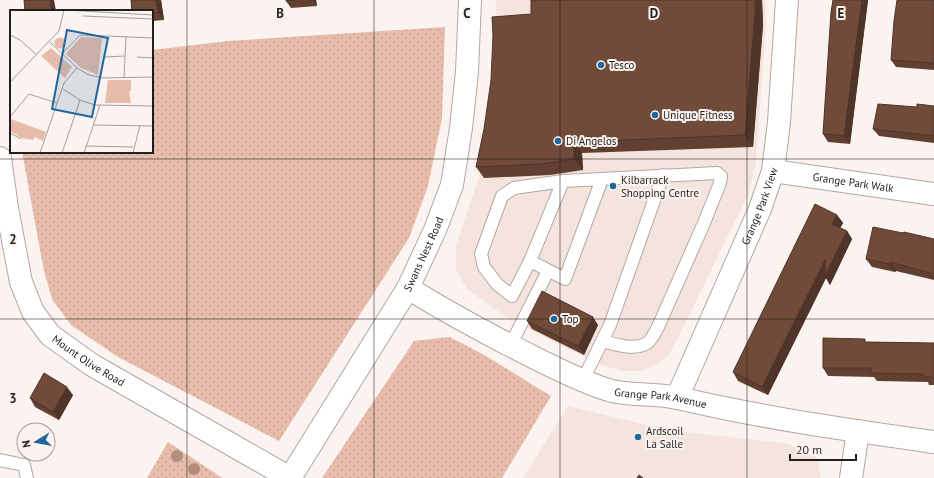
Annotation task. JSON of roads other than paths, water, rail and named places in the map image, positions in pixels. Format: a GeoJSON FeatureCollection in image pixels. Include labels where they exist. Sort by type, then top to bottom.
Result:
{"type":"FeatureCollection","features":[{"type":"Feature","properties":{"kind":"street","name":"Swans Nest Road"},"geometry":{"type":"LineString","coordinates":[[290,478],[408,288],[435,230],[452,185],[461,128],[470,0]]}},
{"type":"Feature","properties":{"kind":"street","name":"Grange Park View"},"geometry":{"type":"LineString","coordinates":[[677,398],[758,216],[773,172],[779,122],[787,0]]}},
{"type":"Feature","properties":{"kind":"street","name":"Mount Olive Road"},"geometry":{"type":"LineString","coordinates":[[0,158],[7,208],[21,282],[33,312],[50,335],[92,365],[290,478]]}},
{"type":"Feature","properties":{"kind":"street","name":"Grange Park Walk"},"geometry":{"type":"LineString","coordinates":[[773,172],[934,194]]}},
{"type":"Feature","properties":{"kind":"street","name":"Grange Park Avenue"},"geometry":{"type":"LineString","coordinates":[[408,288],[474,328],[562,372],[612,391],[677,398],[696,404],[781,420],[934,442]]}},
{"type":"Feature","properties":{"kind":"street"},"geometry":{"type":"LineString","coordinates":[[851,478],[858,431]]}},
{"type":"Feature","properties":{"kind":"lane"},"geometry":{"type":"LineString","coordinates":[[563,181],[530,261],[512,296],[497,284],[484,267],[481,254],[502,196],[514,188],[563,181],[663,175],[717,173],[721,176],[720,183],[658,327],[648,343],[639,346],[621,345],[602,341]]}},
{"type":"Feature","properties":{"kind":"lane"},"geometry":{"type":"LineString","coordinates":[[583,380],[610,325],[663,175]]}},
{"type":"Feature","properties":{"kind":"lane"},"geometry":{"type":"LineString","coordinates":[[530,261],[565,278],[602,179]]}},
{"type":"Feature","properties":{"kind":"lane"},"geometry":{"type":"LineString","coordinates":[[510,346],[548,271]]}},
{"type":"Feature","properties":{"kind":"lane"},"geometry":{"type":"LineString","coordinates":[[0,460],[24,465],[27,478]]}},
{"type":"Feature","properties":{"kind":"place","name":"Tesco"},"geometry":{"type":"Point","coordinates":[601,65]}},
{"type":"Feature","properties":{"kind":"place","name":"Unique Fitness"},"geometry":{"type":"Point","coordinates":[655,115]}},
{"type":"Feature","properties":{"kind":"place","name":"Di Angelos"},"geometry":{"type":"Point","coordinates":[558,141]}},
{"type":"Feature","properties":{"kind":"place","name":"Kilbarrack Shopping Centre"},"geometry":{"type":"Point","coordinates":[613,186]}},
{"type":"Feature","properties":{"kind":"place","name":"Top"},"geometry":{"type":"Point","coordinates":[554,319]}},
{"type":"Feature","properties":{"kind":"place","name":"Ardscoil La Salle"},"geometry":{"type":"Point","coordinates":[638,437]}}]}
